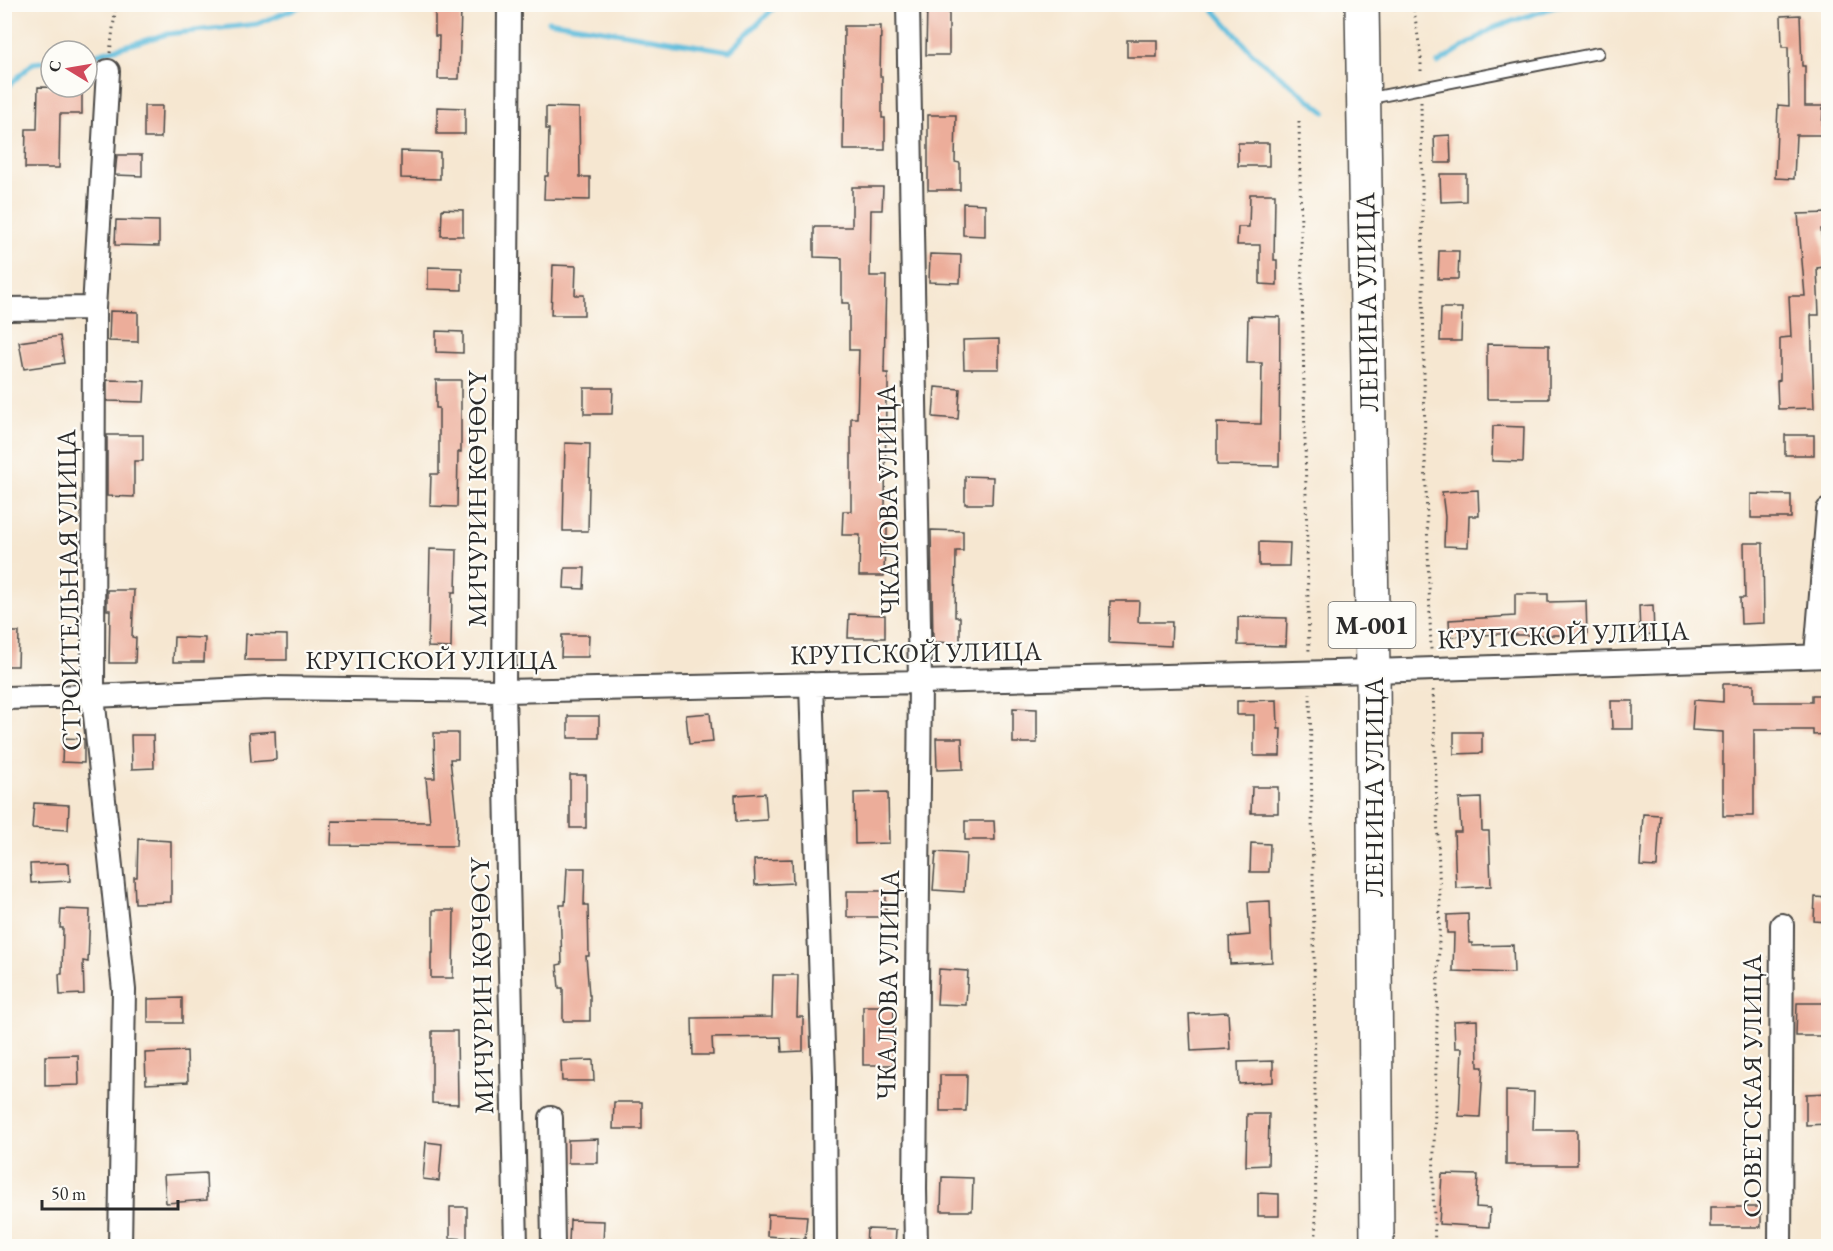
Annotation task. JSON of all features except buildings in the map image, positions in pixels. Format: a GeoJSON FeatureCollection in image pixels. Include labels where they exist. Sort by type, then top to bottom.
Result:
{"type":"FeatureCollection","features":[{"type":"Feature","properties":{"kind":"main road","name":"ЛЕНИНА УЛИЦА"},"geometry":{"type":"LineString","coordinates":[[1362,4],[1373,671],[1377,1246]]}},
{"type":"Feature","properties":{"kind":"street","name":"МИЧУРИН КӨЧӨСҮ"},"geometry":{"type":"LineString","coordinates":[[509,4],[504,691],[516,1246]]}},
{"type":"Feature","properties":{"kind":"street","name":"ЧКАЛОВА УЛИЦА"},"geometry":{"type":"LineString","coordinates":[[908,4],[920,682],[916,1246]]}},
{"type":"Feature","properties":{"kind":"street","name":"СТРОИТЕЛЬНАЯ УЛИЦА"},"geometry":{"type":"LineString","coordinates":[[108,71],[94,308],[93,696],[124,990],[120,1246]]}},
{"type":"Feature","properties":{"kind":"street"},"geometry":{"type":"LineString","coordinates":[[4,309],[94,308]]}},
{"type":"Feature","properties":{"kind":"street"},"geometry":{"type":"LineString","coordinates":[[1822,656],[1828,510]]}},
{"type":"Feature","properties":{"kind":"street","name":"КРУПСКОЙ УЛИЦА"},"geometry":{"type":"LineString","coordinates":[[4,698],[269,688],[504,691],[920,682],[1373,671],[1822,656]]}},
{"type":"Feature","properties":{"kind":"street"},"geometry":{"type":"LineString","coordinates":[[811,684],[824,1076],[825,1246]]}},
{"type":"Feature","properties":{"kind":"street","name":"СОВЕТСКАЯ УЛИЦА"},"geometry":{"type":"LineString","coordinates":[[1780,1246],[1782,925]]}},
{"type":"Feature","properties":{"kind":"street"},"geometry":{"type":"LineString","coordinates":[[551,1118],[554,1246]]}},
{"type":"Feature","properties":{"kind":"lane"},"geometry":{"type":"LineString","coordinates":[[1364,99],[1598,53]]}},
{"type":"Feature","properties":{"kind":"path"},"geometry":{"type":"LineString","coordinates":[[108,71],[116,4]]}},
{"type":"Feature","properties":{"kind":"path"},"geometry":{"type":"LineString","coordinates":[[1413,4],[1421,57],[1425,456],[1440,899],[1433,1190],[1435,1246]]}},
{"type":"Feature","properties":{"kind":"waterway"},"geometry":{"type":"LineString","coordinates":[[99,54],[167,34],[257,24],[306,4]]}},
{"type":"Feature","properties":{"kind":"waterway"},"geometry":{"type":"LineString","coordinates":[[479,4],[492,10]]}},
{"type":"Feature","properties":{"kind":"waterway"},"geometry":{"type":"LineString","coordinates":[[548,21],[730,51],[778,4]]}},
{"type":"Feature","properties":{"kind":"waterway"},"geometry":{"type":"LineString","coordinates":[[1209,4],[1254,55],[1325,112]]}},
{"type":"Feature","properties":{"kind":"waterway"},"geometry":{"type":"LineString","coordinates":[[1438,63],[1495,27],[1564,4]]}},
{"type":"Feature","properties":{"kind":"waterway"},"geometry":{"type":"LineString","coordinates":[[4,90],[33,63],[39,62]]}}]}
